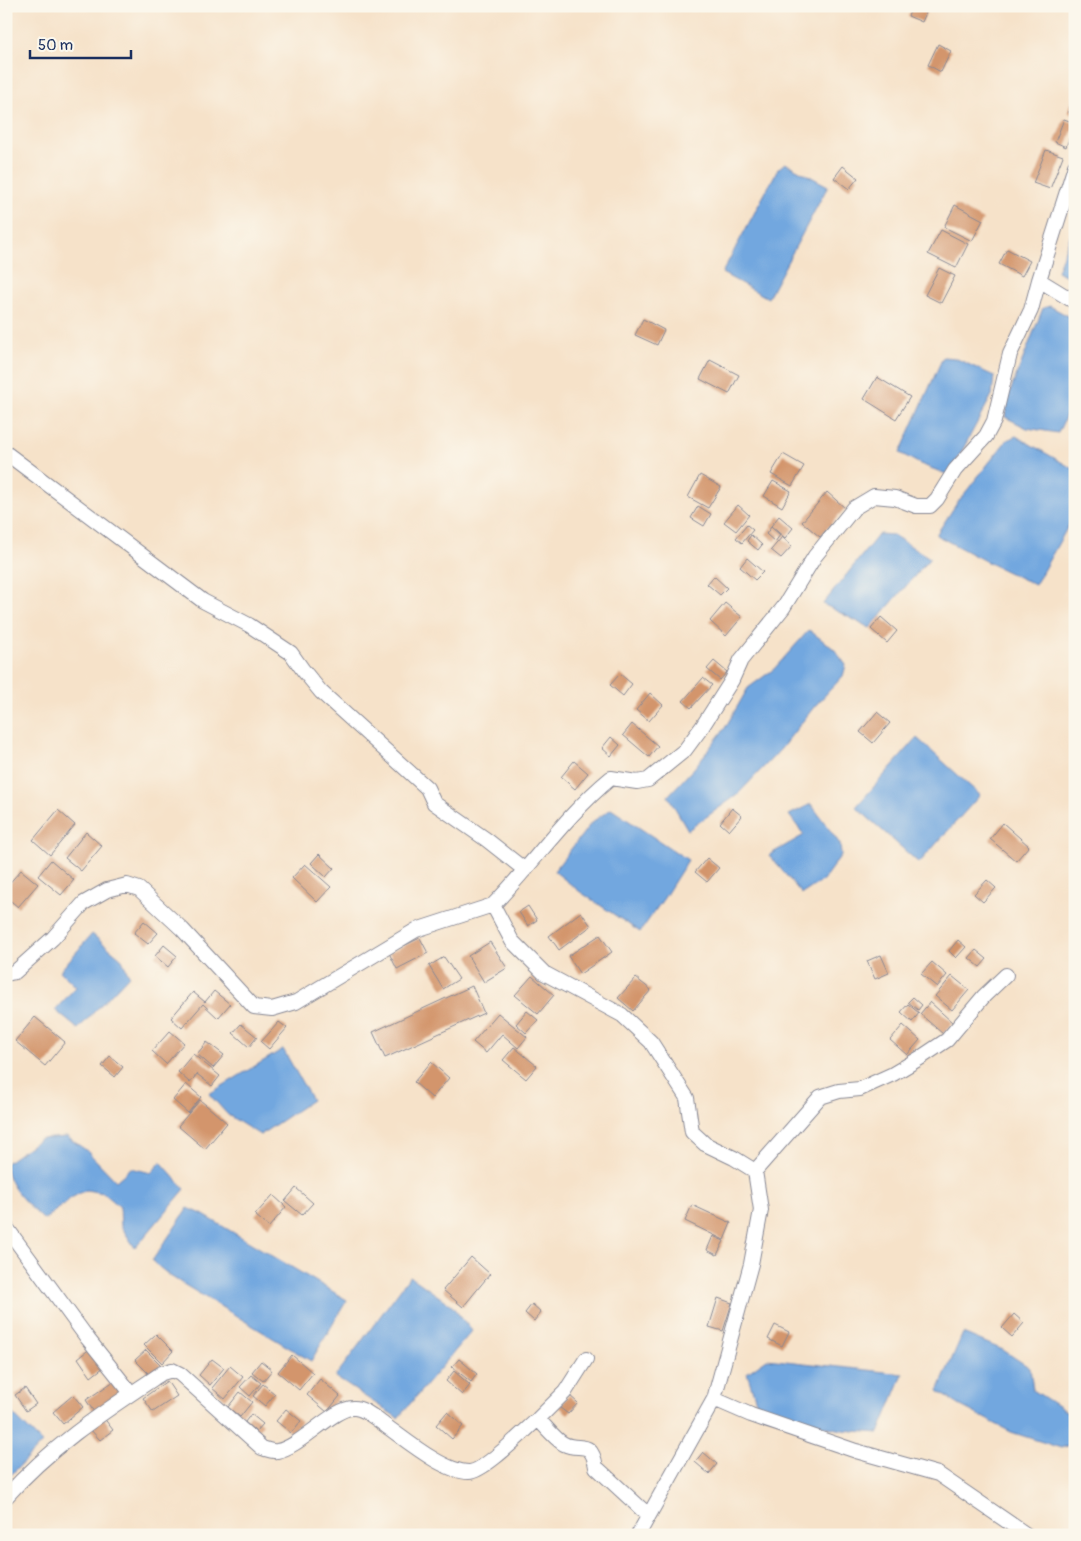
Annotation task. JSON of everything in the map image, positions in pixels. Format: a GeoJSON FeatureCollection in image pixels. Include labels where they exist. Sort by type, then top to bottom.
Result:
{"type":"FeatureCollection","features":[{"type":"Feature","properties":{"kind":"street"},"geometry":{"type":"LineString","coordinates":[[6,974],[15,972],[53,938],[84,903],[107,890],[127,885],[139,889],[182,929],[254,1008],[272,1009],[296,1002],[416,930],[493,905],[594,792],[611,778],[637,782],[648,780],[685,750],[732,680],[741,660],[783,608],[815,556],[854,508],[874,496],[895,498],[916,506],[930,506],[937,499],[955,470],[986,436],[994,421],[1010,354],[1031,310],[1075,166]]}},
{"type":"Feature","properties":{"kind":"street"},"geometry":{"type":"LineString","coordinates":[[1039,280],[1075,302]]}},
{"type":"Feature","properties":{"kind":"street"},"geometry":{"type":"LineString","coordinates":[[6,453],[203,601],[249,625],[291,653],[321,692],[427,788],[434,803],[525,870]]}},
{"type":"Feature","properties":{"kind":"street"},"geometry":{"type":"LineString","coordinates":[[493,905],[512,941],[544,973],[622,1015],[651,1042],[687,1098],[692,1132],[705,1144],[755,1170]]}},
{"type":"Feature","properties":{"kind":"street"},"geometry":{"type":"LineString","coordinates":[[755,1170],[820,1097],[838,1091],[860,1089],[894,1074],[920,1058],[947,1040],[992,988],[1006,975]]}},
{"type":"Feature","properties":{"kind":"street"},"geometry":{"type":"LineString","coordinates":[[638,1535],[714,1398],[751,1264],[761,1210],[755,1170]]}},
{"type":"Feature","properties":{"kind":"street"},"geometry":{"type":"LineString","coordinates":[[6,1227],[88,1339],[131,1393]]}},
{"type":"Feature","properties":{"kind":"street"},"geometry":{"type":"LineString","coordinates":[[6,1497],[47,1455],[90,1420],[162,1372],[172,1370],[180,1374],[262,1448],[276,1452],[288,1447],[341,1411],[353,1407],[366,1412],[421,1451],[446,1466],[470,1472],[485,1466],[538,1419],[565,1392],[586,1359]]}},
{"type":"Feature","properties":{"kind":"street"},"geometry":{"type":"LineString","coordinates":[[714,1398],[751,1416],[856,1451],[938,1474],[1027,1535]]}},
{"type":"Feature","properties":{"kind":"street"},"geometry":{"type":"LineString","coordinates":[[538,1419],[564,1444],[587,1448],[594,1456],[596,1467],[648,1515]]}},
{"type":"Feature","properties":{"kind":"water"},"geometry":{"type":"Polygon","coordinates":[[[785,163],[828,186],[768,298],[722,273],[778,169],[785,163]]]}},
{"type":"Feature","properties":{"kind":"water"},"geometry":{"type":"Polygon","coordinates":[[[1075,224],[1075,280],[1057,271],[1075,224]]]}},
{"type":"Feature","properties":{"kind":"water"},"geometry":{"type":"Polygon","coordinates":[[[1050,306],[1075,320],[1075,396],[1058,433],[1027,428],[1005,417],[1008,397],[1043,308],[1050,306]]]}},
{"type":"Feature","properties":{"kind":"water"},"geometry":{"type":"Polygon","coordinates":[[[943,357],[955,358],[994,376],[992,395],[949,475],[920,464],[900,453],[943,357]]]}},
{"type":"Feature","properties":{"kind":"water"},"geometry":{"type":"Polygon","coordinates":[[[1016,436],[1075,470],[1075,514],[1035,585],[936,535],[957,503],[1007,440],[1016,436]]]}},
{"type":"Feature","properties":{"kind":"water"},"geometry":{"type":"Polygon","coordinates":[[[879,534],[893,535],[930,558],[870,628],[823,604],[879,534]]]}},
{"type":"Feature","properties":{"kind":"water"},"geometry":{"type":"Polygon","coordinates":[[[809,630],[834,649],[846,665],[843,676],[814,707],[780,750],[737,795],[688,830],[668,796],[695,767],[725,728],[748,688],[774,669],[809,630]]]}},
{"type":"Feature","properties":{"kind":"water"},"geometry":{"type":"Polygon","coordinates":[[[917,738],[980,795],[919,863],[856,807],[917,738]]]}},
{"type":"Feature","properties":{"kind":"water"},"geometry":{"type":"Polygon","coordinates":[[[811,804],[840,844],[841,855],[823,880],[802,894],[769,855],[804,835],[789,815],[811,804]]]}},
{"type":"Feature","properties":{"kind":"water"},"geometry":{"type":"Polygon","coordinates":[[[611,809],[688,860],[640,932],[579,891],[554,871],[592,822],[611,809]]]}},
{"type":"Feature","properties":{"kind":"water"},"geometry":{"type":"Polygon","coordinates":[[[92,934],[121,958],[129,975],[78,1029],[55,1010],[76,987],[60,971],[92,934]]]}},
{"type":"Feature","properties":{"kind":"water"},"geometry":{"type":"Polygon","coordinates":[[[283,1049],[312,1100],[260,1135],[228,1115],[209,1094],[283,1049]]]}},
{"type":"Feature","properties":{"kind":"water"},"geometry":{"type":"Polygon","coordinates":[[[67,1137],[86,1150],[116,1181],[131,1168],[151,1173],[161,1162],[185,1189],[135,1248],[121,1226],[120,1207],[104,1193],[86,1190],[71,1198],[44,1220],[14,1187],[7,1172],[6,1163],[40,1139],[67,1137]]]}},
{"type":"Feature","properties":{"kind":"water"},"geometry":{"type":"Polygon","coordinates":[[[188,1208],[202,1214],[347,1300],[311,1361],[170,1276],[152,1261],[188,1208]]]}},
{"type":"Feature","properties":{"kind":"water"},"geometry":{"type":"Polygon","coordinates":[[[410,1276],[451,1305],[472,1331],[398,1418],[335,1377],[410,1276]]]}},
{"type":"Feature","properties":{"kind":"water"},"geometry":{"type":"Polygon","coordinates":[[[963,1333],[1003,1350],[1030,1368],[1033,1390],[1075,1417],[1075,1443],[1061,1448],[1011,1432],[959,1405],[938,1391],[963,1333]]]}},
{"type":"Feature","properties":{"kind":"water"},"geometry":{"type":"Polygon","coordinates":[[[767,1359],[903,1374],[879,1433],[843,1430],[760,1414],[747,1373],[767,1359]]]}},
{"type":"Feature","properties":{"kind":"water"},"geometry":{"type":"Polygon","coordinates":[[[6,1407],[42,1443],[6,1480],[6,1407]]]}},
{"type":"Feature","properties":{"kind":"building"},"geometry":{"type":"Polygon","coordinates":[[[913,6],[928,8],[922,22],[908,16],[913,6]]]}},
{"type":"Feature","properties":{"kind":"building"},"geometry":{"type":"Polygon","coordinates":[[[938,44],[951,51],[941,72],[928,65],[938,44]]]}},
{"type":"Feature","properties":{"kind":"building"},"geometry":{"type":"Polygon","coordinates":[[[1075,94],[1075,114],[1068,112],[1075,94]]]}},
{"type":"Feature","properties":{"kind":"building"},"geometry":{"type":"Polygon","coordinates":[[[1064,119],[1075,123],[1066,147],[1055,142],[1064,119]]]}},
{"type":"Feature","properties":{"kind":"building"},"geometry":{"type":"Polygon","coordinates":[[[1046,150],[1063,156],[1050,189],[1033,183],[1046,150]]]}},
{"type":"Feature","properties":{"kind":"building"},"geometry":{"type":"Polygon","coordinates":[[[843,166],[858,178],[849,189],[834,178],[843,166]]]}},
{"type":"Feature","properties":{"kind":"building"},"geometry":{"type":"Polygon","coordinates":[[[955,205],[983,220],[972,241],[944,227],[955,205]]]}},
{"type":"Feature","properties":{"kind":"building"},"geometry":{"type":"Polygon","coordinates":[[[941,230],[968,244],[956,268],[928,254],[941,230]]]}},
{"type":"Feature","properties":{"kind":"building"},"geometry":{"type":"Polygon","coordinates":[[[1007,249],[1030,261],[1022,276],[999,264],[1007,249]]]}},
{"type":"Feature","properties":{"kind":"building"},"geometry":{"type":"Polygon","coordinates":[[[939,268],[955,276],[941,303],[925,295],[939,268]]]}},
{"type":"Feature","properties":{"kind":"building"},"geometry":{"type":"Polygon","coordinates":[[[643,319],[664,330],[657,345],[635,335],[643,319]]]}},
{"type":"Feature","properties":{"kind":"building"},"geometry":{"type":"Polygon","coordinates":[[[710,360],[739,375],[729,394],[700,379],[710,360]]]}},
{"type":"Feature","properties":{"kind":"building"},"geometry":{"type":"Polygon","coordinates":[[[877,377],[910,397],[896,419],[864,399],[877,377]]]}},
{"type":"Feature","properties":{"kind":"building"},"geometry":{"type":"Polygon","coordinates":[[[783,454],[804,466],[792,486],[771,474],[783,454]]]}},
{"type":"Feature","properties":{"kind":"building"},"geometry":{"type":"Polygon","coordinates":[[[700,475],[721,487],[708,508],[688,497],[700,475]]]}},
{"type":"Feature","properties":{"kind":"building"},"geometry":{"type":"Polygon","coordinates":[[[773,481],[791,491],[782,507],[764,496],[773,481]]]}},
{"type":"Feature","properties":{"kind":"building"},"geometry":{"type":"Polygon","coordinates":[[[827,492],[845,508],[820,537],[802,522],[827,492]]]}},
{"type":"Feature","properties":{"kind":"building"},"geometry":{"type":"Polygon","coordinates":[[[738,505],[749,515],[736,531],[724,522],[738,505]]]}},
{"type":"Feature","properties":{"kind":"building"},"geometry":{"type":"Polygon","coordinates":[[[698,506],[711,514],[704,526],[691,518],[698,506]]]}},
{"type":"Feature","properties":{"kind":"building"},"geometry":{"type":"Polygon","coordinates":[[[779,516],[793,528],[785,538],[771,526],[779,516]]]}},
{"type":"Feature","properties":{"kind":"building"},"geometry":{"type":"Polygon","coordinates":[[[747,525],[753,530],[742,543],[736,538],[747,525]]]}},
{"type":"Feature","properties":{"kind":"building"},"geometry":{"type":"Polygon","coordinates":[[[771,527],[780,535],[775,542],[766,534],[771,527]]]}},
{"type":"Feature","properties":{"kind":"building"},"geometry":{"type":"Polygon","coordinates":[[[751,535],[762,545],[758,550],[747,541],[751,535]]]}},
{"type":"Feature","properties":{"kind":"building"},"geometry":{"type":"Polygon","coordinates":[[[782,537],[792,546],[781,558],[771,550],[782,537]]]}},
{"type":"Feature","properties":{"kind":"building"},"geometry":{"type":"Polygon","coordinates":[[[747,558],[763,572],[755,580],[740,567],[747,558]]]}},
{"type":"Feature","properties":{"kind":"building"},"geometry":{"type":"Polygon","coordinates":[[[714,576],[727,588],[720,595],[707,584],[714,576]]]}},
{"type":"Feature","properties":{"kind":"building"},"geometry":{"type":"Polygon","coordinates":[[[725,603],[742,617],[726,636],[710,621],[725,603]]]}},
{"type":"Feature","properties":{"kind":"building"},"geometry":{"type":"Polygon","coordinates":[[[881,617],[897,631],[887,643],[871,629],[881,617]]]}},
{"type":"Feature","properties":{"kind":"building"},"geometry":{"type":"Polygon","coordinates":[[[714,661],[727,672],[720,680],[707,669],[714,661]]]}},
{"type":"Feature","properties":{"kind":"building"},"geometry":{"type":"Polygon","coordinates":[[[620,674],[632,684],[623,696],[610,685],[620,674]]]}},
{"type":"Feature","properties":{"kind":"building"},"geometry":{"type":"Polygon","coordinates":[[[703,678],[712,685],[691,708],[683,701],[703,678]]]}},
{"type":"Feature","properties":{"kind":"building"},"geometry":{"type":"Polygon","coordinates":[[[650,693],[663,705],[649,721],[636,710],[650,693]]]}},
{"type":"Feature","properties":{"kind":"building"},"geometry":{"type":"Polygon","coordinates":[[[877,712],[890,723],[873,743],[860,732],[877,712]]]}},
{"type":"Feature","properties":{"kind":"building"},"geometry":{"type":"Polygon","coordinates":[[[632,724],[658,746],[649,757],[623,735],[632,724]]]}},
{"type":"Feature","properties":{"kind":"building"},"geometry":{"type":"Polygon","coordinates":[[[611,737],[620,745],[611,756],[602,748],[611,737]]]}},
{"type":"Feature","properties":{"kind":"building"},"geometry":{"type":"Polygon","coordinates":[[[574,761],[588,773],[575,789],[561,777],[574,761]]]}},
{"type":"Feature","properties":{"kind":"building"},"geometry":{"type":"Polygon","coordinates":[[[732,808],[742,816],[729,831],[720,823],[732,808]]]}},
{"type":"Feature","properties":{"kind":"building"},"geometry":{"type":"Polygon","coordinates":[[[58,810],[75,825],[50,855],[33,840],[58,810]]]}},
{"type":"Feature","properties":{"kind":"building"},"geometry":{"type":"Polygon","coordinates":[[[1003,823],[1029,846],[1016,861],[990,839],[1003,823]]]}},
{"type":"Feature","properties":{"kind":"building"},"geometry":{"type":"Polygon","coordinates":[[[86,832],[102,846],[81,871],[65,858],[86,832]]]}},
{"type":"Feature","properties":{"kind":"building"},"geometry":{"type":"Polygon","coordinates":[[[319,854],[334,868],[326,877],[311,863],[319,854]]]}},
{"type":"Feature","properties":{"kind":"building"},"geometry":{"type":"Polygon","coordinates":[[[707,858],[719,868],[707,882],[695,872],[707,858]]]}},
{"type":"Feature","properties":{"kind":"building"},"geometry":{"type":"Polygon","coordinates":[[[51,860],[74,880],[61,895],[38,876],[51,860]]]}},
{"type":"Feature","properties":{"kind":"building"},"geometry":{"type":"Polygon","coordinates":[[[305,864],[331,887],[317,902],[292,878],[305,864]]]}},
{"type":"Feature","properties":{"kind":"building"},"geometry":{"type":"Polygon","coordinates":[[[21,870],[38,884],[18,907],[6,897],[6,887],[21,870]]]}},
{"type":"Feature","properties":{"kind":"building"},"geometry":{"type":"Polygon","coordinates":[[[987,880],[996,888],[983,902],[974,894],[987,880]]]}},
{"type":"Feature","properties":{"kind":"building"},"geometry":{"type":"Polygon","coordinates":[[[528,906],[537,920],[528,926],[519,912],[528,906]]]}},
{"type":"Feature","properties":{"kind":"building"},"geometry":{"type":"Polygon","coordinates":[[[581,912],[591,926],[559,950],[549,936],[581,912]]]}},
{"type":"Feature","properties":{"kind":"building"},"geometry":{"type":"Polygon","coordinates":[[[144,921],[158,933],[148,944],[134,933],[144,921]]]}},
{"type":"Feature","properties":{"kind":"building"},"geometry":{"type":"Polygon","coordinates":[[[600,935],[612,952],[580,974],[568,956],[600,935]]]}},
{"type":"Feature","properties":{"kind":"building"},"geometry":{"type":"Polygon","coordinates":[[[420,938],[428,953],[397,969],[389,953],[420,938]]]}},
{"type":"Feature","properties":{"kind":"building"},"geometry":{"type":"Polygon","coordinates":[[[958,940],[966,947],[956,958],[949,951],[958,940]]]}},
{"type":"Feature","properties":{"kind":"building"},"geometry":{"type":"Polygon","coordinates":[[[490,942],[507,968],[484,982],[468,956],[490,942]]]}},
{"type":"Feature","properties":{"kind":"building"},"geometry":{"type":"Polygon","coordinates":[[[164,945],[177,956],[168,967],[155,956],[164,945]]]}},
{"type":"Feature","properties":{"kind":"building"},"geometry":{"type":"Polygon","coordinates":[[[976,950],[987,959],[980,967],[969,958],[976,950]]]}},
{"type":"Feature","properties":{"kind":"building"},"geometry":{"type":"Polygon","coordinates":[[[881,955],[889,973],[875,979],[867,961],[881,955]]]}},
{"type":"Feature","properties":{"kind":"building"},"geometry":{"type":"Polygon","coordinates":[[[444,957],[459,979],[443,989],[429,966],[444,957]]]}},
{"type":"Feature","properties":{"kind":"building"},"geometry":{"type":"Polygon","coordinates":[[[932,962],[947,975],[937,987],[921,974],[932,962]]]}},
{"type":"Feature","properties":{"kind":"building"},"geometry":{"type":"Polygon","coordinates":[[[532,976],[554,995],[538,1014],[515,995],[532,976]]]}},
{"type":"Feature","properties":{"kind":"building"},"geometry":{"type":"Polygon","coordinates":[[[952,976],[969,990],[952,1010],[935,996],[952,976]]]}},
{"type":"Feature","properties":{"kind":"building"},"geometry":{"type":"Polygon","coordinates":[[[636,978],[651,990],[633,1011],[618,998],[636,978]]]}},
{"type":"Feature","properties":{"kind":"building"},"geometry":{"type":"Polygon","coordinates":[[[472,986],[484,1013],[385,1058],[373,1032],[472,986]]]}},
{"type":"Feature","properties":{"kind":"building"},"geometry":{"type":"Polygon","coordinates":[[[214,991],[230,1004],[218,1018],[203,1004],[182,1028],[171,1018],[193,992],[205,1002],[214,991]]]}},
{"type":"Feature","properties":{"kind":"building"},"geometry":{"type":"Polygon","coordinates":[[[913,997],[922,1005],[918,1010],[908,1002],[913,997]]]}},
{"type":"Feature","properties":{"kind":"building"},"geometry":{"type":"Polygon","coordinates":[[[930,1002],[953,1023],[943,1034],[920,1014],[930,1002]]]}},
{"type":"Feature","properties":{"kind":"building"},"geometry":{"type":"Polygon","coordinates":[[[908,1004],[919,1013],[912,1022],[901,1012],[908,1004]]]}},
{"type":"Feature","properties":{"kind":"building"},"geometry":{"type":"Polygon","coordinates":[[[527,1011],[538,1020],[526,1033],[516,1024],[527,1011]]]}},
{"type":"Feature","properties":{"kind":"building"},"geometry":{"type":"Polygon","coordinates":[[[498,1013],[527,1037],[518,1048],[502,1034],[486,1053],[473,1042],[498,1013]]]}},
{"type":"Feature","properties":{"kind":"building"},"geometry":{"type":"Polygon","coordinates":[[[35,1017],[65,1042],[45,1066],[15,1041],[35,1017]]]}},
{"type":"Feature","properties":{"kind":"building"},"geometry":{"type":"Polygon","coordinates":[[[279,1022],[287,1028],[269,1049],[261,1042],[279,1022]]]}},
{"type":"Feature","properties":{"kind":"building"},"geometry":{"type":"Polygon","coordinates":[[[241,1024],[257,1037],[249,1047],[233,1033],[241,1024]]]}},
{"type":"Feature","properties":{"kind":"building"},"geometry":{"type":"Polygon","coordinates":[[[903,1025],[920,1040],[907,1055],[890,1040],[903,1025]]]}},
{"type":"Feature","properties":{"kind":"building"},"geometry":{"type":"Polygon","coordinates":[[[170,1031],[184,1043],[166,1064],[152,1051],[170,1031]]]}},
{"type":"Feature","properties":{"kind":"building"},"geometry":{"type":"Polygon","coordinates":[[[207,1042],[224,1055],[213,1068],[197,1054],[207,1042]]]}},
{"type":"Feature","properties":{"kind":"building"},"geometry":{"type":"Polygon","coordinates":[[[514,1047],[537,1066],[526,1079],[503,1060],[514,1047]]]}},
{"type":"Feature","properties":{"kind":"building"},"geometry":{"type":"Polygon","coordinates":[[[193,1054],[220,1076],[212,1086],[197,1074],[190,1083],[178,1072],[193,1054]]]}},
{"type":"Feature","properties":{"kind":"building"},"geometry":{"type":"Polygon","coordinates":[[[110,1056],[123,1067],[115,1077],[102,1066],[110,1056]]]}},
{"type":"Feature","properties":{"kind":"building"},"geometry":{"type":"Polygon","coordinates":[[[431,1062],[449,1078],[432,1098],[414,1082],[431,1062]]]}},
{"type":"Feature","properties":{"kind":"building"},"geometry":{"type":"Polygon","coordinates":[[[186,1084],[201,1097],[188,1113],[173,1100],[186,1084]]]}},
{"type":"Feature","properties":{"kind":"building"},"geometry":{"type":"Polygon","coordinates":[[[200,1100],[227,1123],[205,1149],[178,1126],[200,1100]]]}},
{"type":"Feature","properties":{"kind":"building"},"geometry":{"type":"Polygon","coordinates":[[[296,1188],[313,1203],[302,1215],[285,1201],[296,1188]]]}},
{"type":"Feature","properties":{"kind":"building"},"geometry":{"type":"Polygon","coordinates":[[[273,1195],[286,1207],[269,1227],[255,1215],[273,1195]]]}},
{"type":"Feature","properties":{"kind":"building"},"geometry":{"type":"Polygon","coordinates":[[[692,1205],[731,1223],[724,1240],[685,1221],[692,1205]]]}},
{"type":"Feature","properties":{"kind":"building"},"geometry":{"type":"Polygon","coordinates":[[[713,1236],[724,1241],[717,1255],[707,1250],[713,1236]]]}},
{"type":"Feature","properties":{"kind":"building"},"geometry":{"type":"Polygon","coordinates":[[[471,1257],[490,1274],[463,1307],[443,1290],[471,1257]]]}},
{"type":"Feature","properties":{"kind":"building"},"geometry":{"type":"Polygon","coordinates":[[[718,1298],[732,1303],[723,1331],[709,1327],[718,1298]]]}},
{"type":"Feature","properties":{"kind":"building"},"geometry":{"type":"Polygon","coordinates":[[[532,1304],[541,1312],[534,1321],[525,1313],[532,1304]]]}},
{"type":"Feature","properties":{"kind":"building"},"geometry":{"type":"Polygon","coordinates":[[[1014,1314],[1024,1323],[1012,1337],[1002,1328],[1014,1314]]]}},
{"type":"Feature","properties":{"kind":"building"},"geometry":{"type":"Polygon","coordinates":[[[775,1325],[789,1332],[782,1346],[768,1339],[775,1325]]]}},
{"type":"Feature","properties":{"kind":"building"},"geometry":{"type":"Polygon","coordinates":[[[156,1334],[173,1351],[162,1363],[144,1345],[156,1334]]]}},
{"type":"Feature","properties":{"kind":"building"},"geometry":{"type":"Polygon","coordinates":[[[91,1348],[104,1367],[91,1377],[78,1358],[91,1348]]]}},
{"type":"Feature","properties":{"kind":"building"},"geometry":{"type":"Polygon","coordinates":[[[146,1350],[161,1365],[150,1375],[135,1360],[146,1350]]]}},
{"type":"Feature","properties":{"kind":"building"},"geometry":{"type":"Polygon","coordinates":[[[292,1355],[313,1373],[299,1390],[278,1372],[292,1355]]]}},
{"type":"Feature","properties":{"kind":"building"},"geometry":{"type":"Polygon","coordinates":[[[212,1359],[224,1368],[210,1385],[199,1375],[212,1359]]]}},
{"type":"Feature","properties":{"kind":"building"},"geometry":{"type":"Polygon","coordinates":[[[459,1359],[477,1374],[471,1382],[452,1367],[459,1359]]]}},
{"type":"Feature","properties":{"kind":"building"},"geometry":{"type":"Polygon","coordinates":[[[261,1361],[272,1370],[263,1381],[252,1372],[261,1361]]]}},
{"type":"Feature","properties":{"kind":"building"},"geometry":{"type":"Polygon","coordinates":[[[230,1366],[243,1377],[225,1399],[212,1388],[230,1366]]]}},
{"type":"Feature","properties":{"kind":"building"},"geometry":{"type":"Polygon","coordinates":[[[454,1371],[470,1385],[462,1395],[446,1381],[454,1371]]]}},
{"type":"Feature","properties":{"kind":"building"},"geometry":{"type":"Polygon","coordinates":[[[251,1375],[261,1383],[250,1396],[240,1387],[251,1375]]]}},
{"type":"Feature","properties":{"kind":"building"},"geometry":{"type":"Polygon","coordinates":[[[320,1379],[340,1396],[327,1412],[307,1395],[320,1379]]]}},
{"type":"Feature","properties":{"kind":"building"},"geometry":{"type":"Polygon","coordinates":[[[114,1381],[122,1393],[94,1412],[86,1400],[114,1381]]]}},
{"type":"Feature","properties":{"kind":"building"},"geometry":{"type":"Polygon","coordinates":[[[167,1381],[177,1396],[153,1412],[143,1398],[167,1381]]]}},
{"type":"Feature","properties":{"kind":"building"},"geometry":{"type":"Polygon","coordinates":[[[263,1384],[275,1394],[265,1406],[253,1396],[263,1384]]]}},
{"type":"Feature","properties":{"kind":"building"},"geometry":{"type":"Polygon","coordinates":[[[25,1388],[36,1404],[26,1411],[15,1395],[25,1388]]]}},
{"type":"Feature","properties":{"kind":"building"},"geometry":{"type":"Polygon","coordinates":[[[240,1392],[252,1402],[240,1417],[228,1407],[240,1392]]]}},
{"type":"Feature","properties":{"kind":"building"},"geometry":{"type":"Polygon","coordinates":[[[73,1395],[83,1407],[63,1424],[53,1412],[73,1395]]]}},
{"type":"Feature","properties":{"kind":"building"},"geometry":{"type":"Polygon","coordinates":[[[569,1395],[578,1403],[568,1414],[559,1407],[569,1395]]]}},
{"type":"Feature","properties":{"kind":"building"},"geometry":{"type":"Polygon","coordinates":[[[286,1409],[301,1421],[291,1433],[276,1421],[286,1409]]]}},
{"type":"Feature","properties":{"kind":"building"},"geometry":{"type":"Polygon","coordinates":[[[447,1412],[463,1426],[452,1439],[436,1425],[447,1412]]]}},
{"type":"Feature","properties":{"kind":"building"},"geometry":{"type":"Polygon","coordinates":[[[251,1414],[263,1424],[256,1432],[245,1422],[251,1414]]]}},
{"type":"Feature","properties":{"kind":"building"},"geometry":{"type":"Polygon","coordinates":[[[103,1417],[113,1430],[100,1440],[89,1428],[103,1417]]]}},
{"type":"Feature","properties":{"kind":"building"},"geometry":{"type":"Polygon","coordinates":[[[703,1452],[717,1464],[709,1474],[695,1462],[703,1452]]]}}]}
